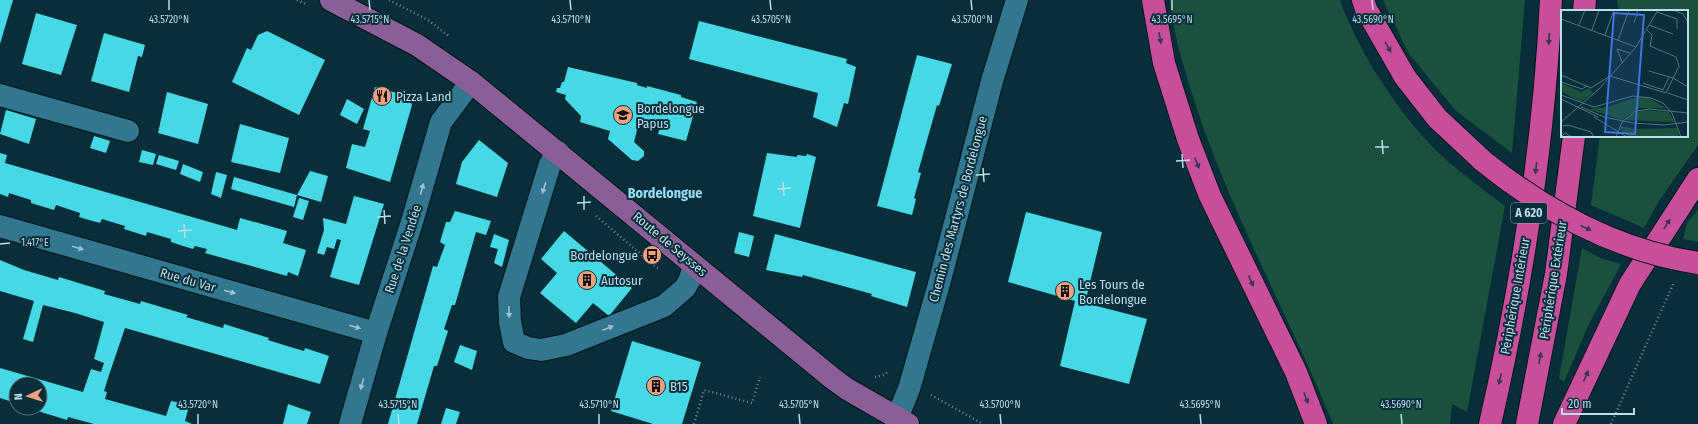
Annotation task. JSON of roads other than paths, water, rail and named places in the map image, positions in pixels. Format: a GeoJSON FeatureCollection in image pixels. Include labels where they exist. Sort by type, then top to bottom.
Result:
{"type":"FeatureCollection","features":[{"type":"Feature","properties":{"kind":"highway"},"geometry":{"type":"LineString","coordinates":[[1153,0],[1164,63],[1188,139],[1214,203],[1296,372],[1316,424]]}},
{"type":"Feature","properties":{"kind":"highway"},"geometry":{"type":"LineString","coordinates":[[1363,0],[1366,9],[1405,77],[1437,118],[1483,161],[1529,195],[1570,220],[1623,244],[1661,256],[1698,263]]}},
{"type":"Feature","properties":{"kind":"highway","name":"Périphérique Intérieur"},"geometry":{"type":"LineString","coordinates":[[1490,424],[1504,363],[1536,170],[1549,47],[1551,0]]}},
{"type":"Feature","properties":{"kind":"highway"},"geometry":{"type":"LineString","coordinates":[[1584,10],[1585,0]]}},
{"type":"Feature","properties":{"kind":"highway","name":"Périphérique Extérieur"},"geometry":{"type":"LineString","coordinates":[[1527,424],[1556,274],[1574,137]]}},
{"type":"Feature","properties":{"kind":"highway"},"geometry":{"type":"LineString","coordinates":[[1564,424],[1630,284],[1698,179]]}},
{"type":"Feature","properties":{"kind":"main road","name":"Route de Seysses"},"geometry":{"type":"LineString","coordinates":[[331,0],[417,45],[471,82],[842,385],[901,422]]}},
{"type":"Feature","properties":{"kind":"street","name":"Chemin des Martyrs de Bordelongue"},"geometry":{"type":"LineString","coordinates":[[901,422],[992,81],[1017,0]]}},
{"type":"Feature","properties":{"kind":"street","name":"Rue de la Vendée"},"geometry":{"type":"LineString","coordinates":[[350,424],[376,332],[412,222],[441,122],[471,82]]}},
{"type":"Feature","properties":{"kind":"street"},"geometry":{"type":"LineString","coordinates":[[0,95],[128,131]]}},
{"type":"Feature","properties":{"kind":"street"},"geometry":{"type":"LineString","coordinates":[[558,152],[550,164],[509,297],[510,322],[514,342],[528,348],[541,350],[566,345],[664,306],[685,288],[690,279],[694,265]]}},
{"type":"Feature","properties":{"kind":"street","name":"Rue du Var"},"geometry":{"type":"LineString","coordinates":[[0,226],[376,332]]}},
{"type":"Feature","properties":{"kind":"place","name":"Pizza Land"},"geometry":{"type":"Point","coordinates":[382,96]}},
{"type":"Feature","properties":{"kind":"place","name":"Bordelongue Papus"},"geometry":{"type":"Point","coordinates":[623,115]}},
{"type":"Feature","properties":{"kind":"place","name":"Bordelongue"},"geometry":{"type":"Point","coordinates":[652,255]}},
{"type":"Feature","properties":{"kind":"place","name":"Autosur"},"geometry":{"type":"Point","coordinates":[587,280]}},
{"type":"Feature","properties":{"kind":"place","name":"Les Tours de Bordelongue"},"geometry":{"type":"Point","coordinates":[1065,291]}},
{"type":"Feature","properties":{"kind":"place","name":"B15"},"geometry":{"type":"Point","coordinates":[656,386]}},
{"type":"Feature","properties":{"kind":"district","name":"Bordelongue"},"geometry":{"type":"Point","coordinates":[665,193]}}]}
